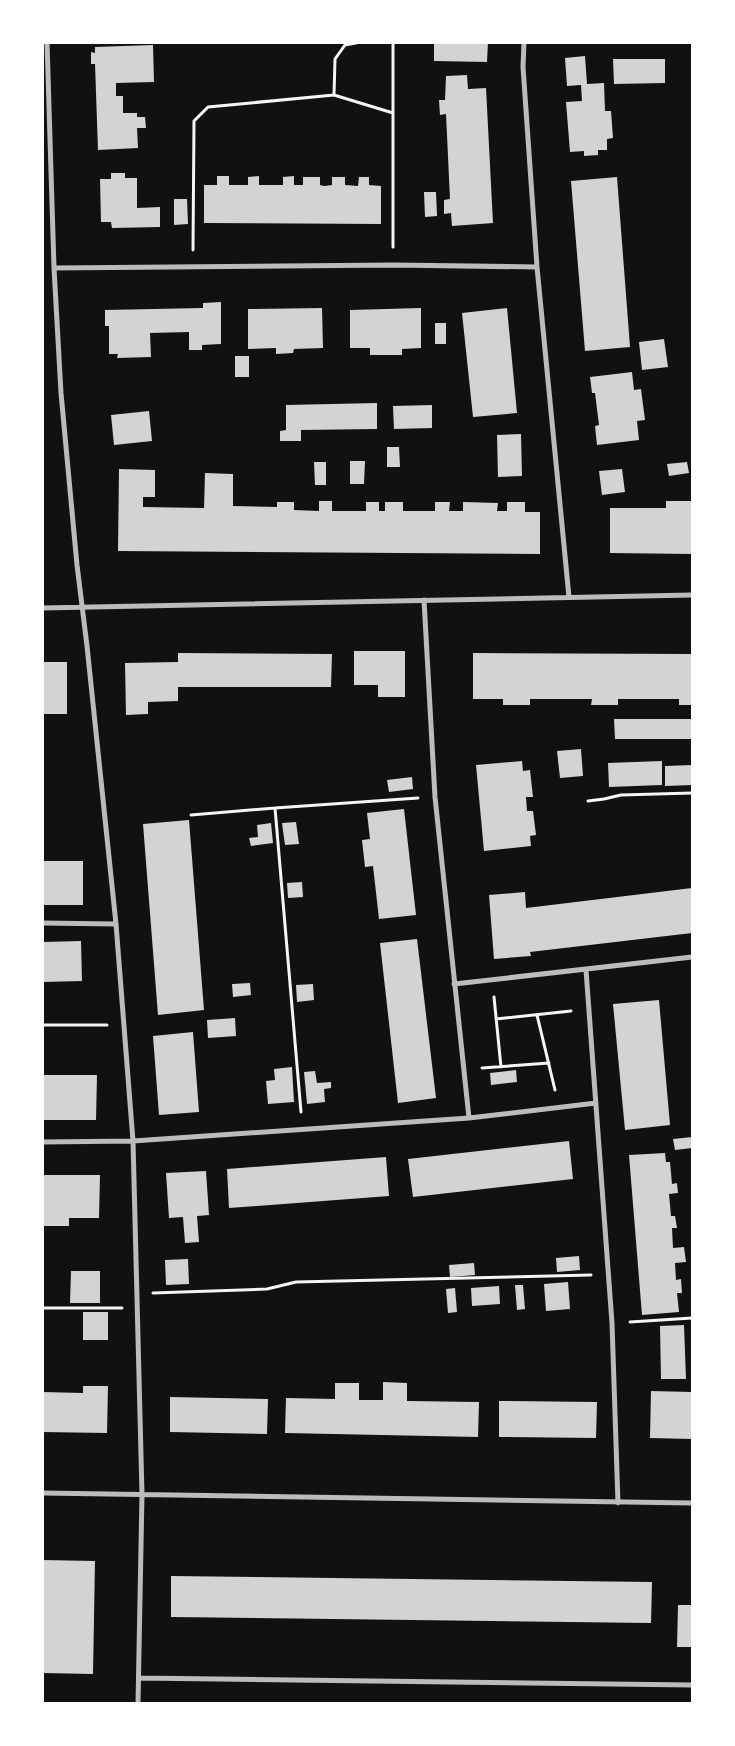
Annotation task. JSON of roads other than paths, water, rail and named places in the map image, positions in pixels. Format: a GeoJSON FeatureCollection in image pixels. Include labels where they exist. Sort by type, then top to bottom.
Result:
{"type":"FeatureCollection","features":[{"type":"Feature","properties":{"kind":"street"},"geometry":{"type":"LineString","coordinates":[[47,42],[54,268],[61,393],[77,565],[116,924],[133,1140],[142,1494],[138,1704]]}},
{"type":"Feature","properties":{"kind":"street"},"geometry":{"type":"LineString","coordinates":[[524,42],[523,67],[537,267],[569,597]]}},
{"type":"Feature","properties":{"kind":"street"},"geometry":{"type":"LineString","coordinates":[[54,268],[393,265],[537,267]]}},
{"type":"Feature","properties":{"kind":"street"},"geometry":{"type":"LineString","coordinates":[[42,608],[692,595]]}},
{"type":"Feature","properties":{"kind":"street"},"geometry":{"type":"LineString","coordinates":[[424,600],[435,797],[468,1118]]}},
{"type":"Feature","properties":{"kind":"street"},"geometry":{"type":"LineString","coordinates":[[42,923],[116,924]]}},
{"type":"Feature","properties":{"kind":"street"},"geometry":{"type":"LineString","coordinates":[[454,984],[692,957]]}},
{"type":"Feature","properties":{"kind":"street"},"geometry":{"type":"LineString","coordinates":[[586,970],[612,1323],[618,1503]]}},
{"type":"Feature","properties":{"kind":"street"},"geometry":{"type":"LineString","coordinates":[[42,1142],[133,1140],[468,1118],[596,1103]]}},
{"type":"Feature","properties":{"kind":"street"},"geometry":{"type":"LineString","coordinates":[[42,1493],[618,1503],[692,1502]]}},
{"type":"Feature","properties":{"kind":"street"},"geometry":{"type":"LineString","coordinates":[[139,1678],[692,1685]]}}]}
